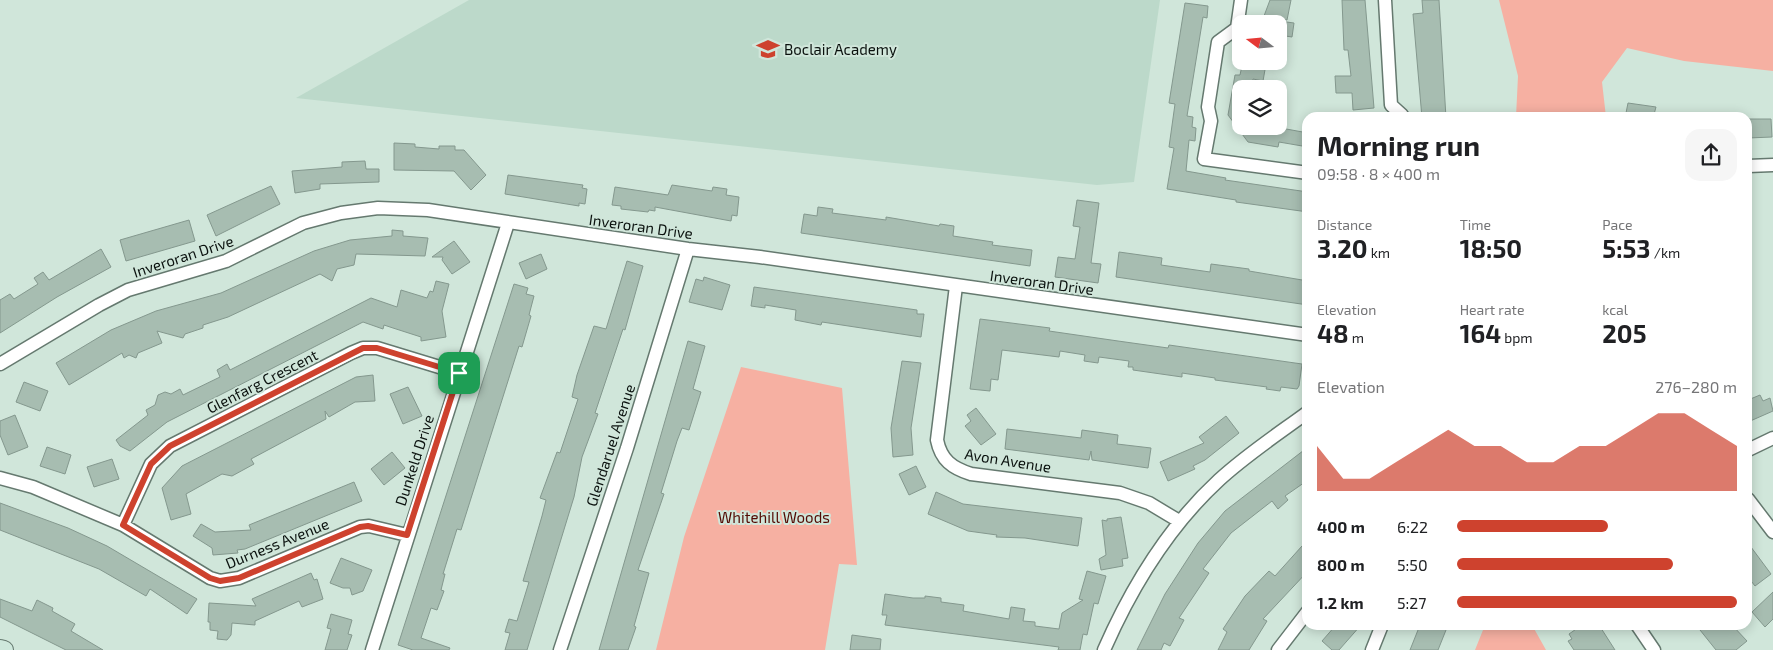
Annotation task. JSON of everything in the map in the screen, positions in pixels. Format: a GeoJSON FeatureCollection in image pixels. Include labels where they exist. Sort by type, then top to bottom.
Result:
{"type":"FeatureCollection","features":[{"type":"Feature","properties":{"kind":"street"},"geometry":{"type":"LineString","coordinates":[[1241,0],[1237,28],[1218,42],[1208,107],[1211,120],[1204,158],[1302,172]]}},
{"type":"Feature","properties":{"kind":"street"},"geometry":{"type":"LineString","coordinates":[[1384,0],[1391,105],[1399,112]]}},
{"type":"Feature","properties":{"kind":"street"},"geometry":{"type":"LineString","coordinates":[[1752,166],[1773,165]]}},
{"type":"Feature","properties":{"kind":"street","name":"Inveroran Drive"},"geometry":{"type":"LineString","coordinates":[[0,364],[99,305],[128,290],[226,261],[303,223],[322,217],[378,208],[401,208],[688,249],[760,257],[1302,335]]}},
{"type":"Feature","properties":{"kind":"street","name":"Dunkeld Drive"},"geometry":{"type":"LineString","coordinates":[[372,650],[407,535],[508,224]]}},
{"type":"Feature","properties":{"kind":"street","name":"Glendaruel Avenue"},"geometry":{"type":"LineString","coordinates":[[560,650],[627,448],[688,249]]}},
{"type":"Feature","properties":{"kind":"street","name":"Avon Avenue"},"geometry":{"type":"LineString","coordinates":[[956,286],[937,440],[939,452],[945,460],[952,466],[971,474],[1120,493],[1149,503],[1179,521]]}},
{"type":"Feature","properties":{"kind":"street","name":"Glenfarg Crescent"},"geometry":{"type":"LineString","coordinates":[[123,525],[151,464],[170,446],[351,353],[363,348],[377,348],[459,373]]}},
{"type":"Feature","properties":{"kind":"street"},"geometry":{"type":"LineString","coordinates":[[1104,650],[1129,598],[1150,562],[1179,521],[1219,480],[1258,448],[1302,416]]}},
{"type":"Feature","properties":{"kind":"street"},"geometry":{"type":"LineString","coordinates":[[1752,448],[1773,438]]}},
{"type":"Feature","properties":{"kind":"street","name":"Durness Avenue"},"geometry":{"type":"LineString","coordinates":[[0,478],[33,487],[123,525],[210,578],[220,581],[239,578],[360,527],[368,526],[407,535]]}},
{"type":"Feature","properties":{"kind":"street"},"geometry":{"type":"LineString","coordinates":[[1752,504],[1773,532]]}},
{"type":"Feature","properties":{"kind":"street"},"geometry":{"type":"LineString","coordinates":[[1278,650],[1302,619]]}},
{"type":"Feature","properties":{"kind":"street"},"geometry":{"type":"LineString","coordinates":[[1372,650],[1380,630]]}},
{"type":"Feature","properties":{"kind":"street"},"geometry":{"type":"LineString","coordinates":[[1640,630],[1654,650]]}},
{"type":"Feature","properties":{"kind":"street"},"geometry":{"type":"LineString","coordinates":[[0,648],[4,650]]}},
{"type":"Feature","properties":{"kind":"shaded area","name":"Boclair Academy"},"geometry":{"type":"Polygon","coordinates":[[[469,0],[1160,0],[1134,182],[1097,185],[296,98],[469,0]]]}},
{"type":"Feature","properties":{"kind":"green space"},"geometry":{"type":"Polygon","coordinates":[[[1499,0],[1773,0],[1773,71],[1684,61],[1627,48],[1602,82],[1605,112],[1516,112],[1518,76],[1499,0]]]}},
{"type":"Feature","properties":{"kind":"green space","name":"Whitehill Woods"},"geometry":{"type":"Polygon","coordinates":[[[741,367],[842,388],[857,565],[839,564],[825,650],[656,650],[684,537],[741,367]]]}},
{"type":"Feature","properties":{"kind":"green space"},"geometry":{"type":"Polygon","coordinates":[[[1483,630],[1535,630],[1546,650],[1475,650],[1483,630]]]}},
{"type":"Feature","properties":{"kind":"building"},"geometry":{"type":"Polygon","coordinates":[[[1270,0],[1291,0],[1288,15],[1264,15],[1270,0]]]}},
{"type":"Feature","properties":{"kind":"building"},"geometry":{"type":"Polygon","coordinates":[[[1342,0],[1365,0],[1374,108],[1353,110],[1352,93],[1336,93],[1335,76],[1351,76],[1348,50],[1344,50],[1342,0]]]}},
{"type":"Feature","properties":{"kind":"building"},"geometry":{"type":"Polygon","coordinates":[[[1422,0],[1439,0],[1446,112],[1421,112],[1413,14],[1423,13],[1422,0]]]}},
{"type":"Feature","properties":{"kind":"building"},"geometry":{"type":"Polygon","coordinates":[[[1185,3],[1208,6],[1207,18],[1203,17],[1187,116],[1193,117],[1192,127],[1196,128],[1195,141],[1189,140],[1186,171],[1226,178],[1225,180],[1302,191],[1302,211],[1236,202],[1236,200],[1167,189],[1174,148],[1169,147],[1175,104],[1169,103],[1185,3]]]}},
{"type":"Feature","properties":{"kind":"building"},"geometry":{"type":"Polygon","coordinates":[[[1288,22],[1294,23],[1292,37],[1288,36],[1288,22]]]}},
{"type":"Feature","properties":{"kind":"building"},"geometry":{"type":"Polygon","coordinates":[[[1241,70],[1265,70],[1263,80],[1234,80],[1235,75],[1240,75],[1241,70]]]}},
{"type":"Feature","properties":{"kind":"building"},"geometry":{"type":"Polygon","coordinates":[[[1232,92],[1232,120],[1228,115],[1232,92]]]}},
{"type":"Feature","properties":{"kind":"building"},"geometry":{"type":"Polygon","coordinates":[[[1628,103],[1656,107],[1655,112],[1626,112],[1628,103]]]}},
{"type":"Feature","properties":{"kind":"building"},"geometry":{"type":"Polygon","coordinates":[[[1752,119],[1771,119],[1772,137],[1752,138],[1752,119]]]}},
{"type":"Feature","properties":{"kind":"building"},"geometry":{"type":"Polygon","coordinates":[[[1287,129],[1302,132],[1302,146],[1279,142],[1278,147],[1248,142],[1243,135],[1287,135],[1287,129]]]}},
{"type":"Feature","properties":{"kind":"building"},"geometry":{"type":"Polygon","coordinates":[[[394,143],[415,144],[415,147],[439,149],[439,146],[455,146],[455,150],[464,150],[486,175],[471,190],[454,171],[394,170],[394,143]]]}},
{"type":"Feature","properties":{"kind":"building"},"geometry":{"type":"Polygon","coordinates":[[[365,161],[366,169],[379,169],[379,182],[320,184],[320,189],[295,193],[292,171],[342,167],[342,162],[365,161]]]}},
{"type":"Feature","properties":{"kind":"building"},"geometry":{"type":"Polygon","coordinates":[[[508,175],[583,185],[582,188],[587,189],[585,204],[579,203],[579,206],[505,194],[508,175]]]}},
{"type":"Feature","properties":{"kind":"building"},"geometry":{"type":"Polygon","coordinates":[[[672,185],[712,191],[713,187],[727,189],[726,195],[739,197],[737,216],[732,215],[731,221],[655,207],[655,211],[649,210],[648,212],[621,209],[621,206],[612,205],[615,187],[668,195],[672,185]]]}},
{"type":"Feature","properties":{"kind":"building"},"geometry":{"type":"Polygon","coordinates":[[[271,186],[280,204],[216,236],[207,215],[271,186]]]}},
{"type":"Feature","properties":{"kind":"building"},"geometry":{"type":"Polygon","coordinates":[[[1077,200],[1099,203],[1091,263],[1101,264],[1098,283],[1055,277],[1058,257],[1075,259],[1080,227],[1073,226],[1077,200]]]}},
{"type":"Feature","properties":{"kind":"building"},"geometry":{"type":"Polygon","coordinates":[[[818,207],[833,209],[832,213],[886,220],[886,217],[939,226],[940,224],[954,226],[953,236],[993,242],[992,245],[1032,250],[1030,266],[801,233],[804,214],[817,216],[818,207]]]}},
{"type":"Feature","properties":{"kind":"building"},"geometry":{"type":"Polygon","coordinates":[[[189,220],[195,241],[126,261],[120,240],[189,220]]]}},
{"type":"Feature","properties":{"kind":"building"},"geometry":{"type":"Polygon","coordinates":[[[392,230],[403,231],[403,236],[428,238],[425,256],[356,254],[354,265],[337,269],[332,281],[320,274],[228,317],[203,325],[203,328],[185,334],[183,338],[157,331],[162,343],[138,353],[136,358],[129,355],[124,358],[122,353],[69,385],[56,363],[111,330],[156,311],[221,293],[314,251],[350,240],[392,236],[392,230]]]}},
{"type":"Feature","properties":{"kind":"building"},"geometry":{"type":"Polygon","coordinates":[[[454,241],[470,262],[452,274],[442,260],[443,257],[432,257],[454,241]]]}},
{"type":"Feature","properties":{"kind":"building"},"geometry":{"type":"Polygon","coordinates":[[[101,249],[111,267],[57,297],[0,333],[0,300],[10,294],[14,299],[38,284],[34,278],[43,272],[49,280],[101,249]]]}},
{"type":"Feature","properties":{"kind":"building"},"geometry":{"type":"Polygon","coordinates":[[[1119,252],[1162,258],[1161,265],[1210,272],[1211,264],[1249,269],[1249,271],[1302,280],[1302,304],[1116,277],[1119,252]]]}},
{"type":"Feature","properties":{"kind":"building"},"geometry":{"type":"Polygon","coordinates":[[[541,254],[547,269],[526,279],[519,263],[541,254]]]}},
{"type":"Feature","properties":{"kind":"building"},"geometry":{"type":"Polygon","coordinates":[[[627,261],[643,266],[625,330],[623,329],[595,413],[598,414],[582,457],[574,497],[527,650],[505,650],[510,633],[505,632],[509,619],[517,621],[529,582],[523,581],[546,500],[540,498],[557,452],[560,453],[578,399],[572,397],[577,375],[594,326],[606,329],[627,261]]]}},
{"type":"Feature","properties":{"kind":"building"},"geometry":{"type":"Polygon","coordinates":[[[704,277],[730,285],[722,310],[689,302],[696,279],[703,281],[704,277]]]}},
{"type":"Feature","properties":{"kind":"building"},"geometry":{"type":"Polygon","coordinates":[[[436,281],[449,284],[442,311],[446,337],[421,341],[421,337],[384,325],[383,329],[363,322],[167,422],[130,451],[120,446],[116,440],[148,415],[146,410],[155,405],[158,395],[165,392],[171,394],[180,389],[183,395],[220,377],[217,370],[227,364],[230,370],[371,298],[397,307],[401,290],[427,298],[430,291],[433,292],[436,281]]]}},
{"type":"Feature","properties":{"kind":"building"},"geometry":{"type":"Polygon","coordinates":[[[514,284],[528,288],[526,294],[534,296],[529,315],[531,316],[522,347],[519,346],[461,530],[457,529],[443,574],[445,574],[441,590],[444,591],[437,610],[431,608],[421,638],[450,648],[449,650],[413,650],[398,645],[514,284]]]}},
{"type":"Feature","properties":{"kind":"building"},"geometry":{"type":"Polygon","coordinates":[[[754,287],[917,310],[917,314],[924,314],[921,337],[822,322],[821,325],[795,320],[796,310],[765,305],[765,308],[751,306],[754,287]]]}},
{"type":"Feature","properties":{"kind":"building"},"geometry":{"type":"Polygon","coordinates":[[[980,319],[1050,328],[1049,331],[1168,348],[1169,345],[1302,364],[1299,386],[1297,389],[1281,387],[1280,391],[1266,389],[1267,387],[1215,380],[1215,378],[1182,373],[1182,377],[1133,370],[1133,367],[1128,367],[1129,361],[1099,357],[1098,363],[1084,361],[1085,355],[1060,351],[1059,357],[1002,350],[998,380],[991,379],[990,391],[970,389],[980,319]]]}},
{"type":"Feature","properties":{"kind":"building"},"geometry":{"type":"Polygon","coordinates":[[[688,341],[705,346],[693,389],[701,392],[689,430],[682,428],[677,441],[661,493],[664,494],[638,570],[649,573],[634,626],[636,627],[628,650],[599,650],[688,341]]]}},
{"type":"Feature","properties":{"kind":"building"},"geometry":{"type":"Polygon","coordinates":[[[902,361],[921,363],[911,428],[913,455],[893,457],[891,428],[902,361]]]}},
{"type":"Feature","properties":{"kind":"building"},"geometry":{"type":"Polygon","coordinates":[[[373,375],[375,401],[355,402],[329,417],[325,411],[326,419],[251,459],[254,464],[232,476],[222,474],[186,494],[191,514],[171,520],[162,488],[182,466],[356,377],[373,375]]]}},
{"type":"Feature","properties":{"kind":"building"},"geometry":{"type":"Polygon","coordinates":[[[24,382],[48,391],[40,411],[16,402],[24,382]]]}},
{"type":"Feature","properties":{"kind":"building"},"geometry":{"type":"Polygon","coordinates":[[[408,387],[422,416],[403,424],[390,394],[408,387]]]}},
{"type":"Feature","properties":{"kind":"building"},"geometry":{"type":"Polygon","coordinates":[[[1760,395],[1763,401],[1770,398],[1773,411],[1752,420],[1752,398],[1760,395]]]}},
{"type":"Feature","properties":{"kind":"building"},"geometry":{"type":"Polygon","coordinates":[[[976,408],[996,434],[981,445],[965,426],[971,421],[967,415],[976,408]]]}},
{"type":"Feature","properties":{"kind":"building"},"geometry":{"type":"Polygon","coordinates":[[[15,415],[28,447],[8,455],[0,435],[0,421],[15,415]]]}},
{"type":"Feature","properties":{"kind":"building"},"geometry":{"type":"Polygon","coordinates":[[[1226,416],[1239,433],[1205,460],[1193,466],[1195,469],[1168,481],[1160,462],[1204,443],[1199,437],[1226,416]]]}},
{"type":"Feature","properties":{"kind":"building"},"geometry":{"type":"Polygon","coordinates":[[[1007,429],[1081,438],[1082,430],[1118,435],[1117,444],[1151,448],[1148,468],[1092,460],[1091,451],[1089,460],[1005,449],[1007,429]]]}},
{"type":"Feature","properties":{"kind":"building"},"geometry":{"type":"Polygon","coordinates":[[[47,447],[71,455],[65,474],[40,466],[47,447]]]}},
{"type":"Feature","properties":{"kind":"building"},"geometry":{"type":"Polygon","coordinates":[[[392,452],[405,468],[384,485],[371,469],[392,452]]]}},
{"type":"Feature","properties":{"kind":"building"},"geometry":{"type":"Polygon","coordinates":[[[1302,452],[1302,484],[1285,496],[1288,500],[1278,509],[1272,501],[1231,533],[1203,569],[1209,573],[1179,618],[1184,620],[1170,646],[1164,643],[1161,650],[1137,650],[1165,594],[1198,543],[1225,511],[1302,452]]]}},
{"type":"Feature","properties":{"kind":"building"},"geometry":{"type":"Polygon","coordinates":[[[112,459],[119,479],[94,487],[87,467],[112,459]]]}},
{"type":"Feature","properties":{"kind":"building"},"geometry":{"type":"Polygon","coordinates":[[[916,466],[926,487],[909,495],[899,474],[916,466]]]}},
{"type":"Feature","properties":{"kind":"building"},"geometry":{"type":"Polygon","coordinates":[[[354,482],[362,501],[245,549],[237,550],[238,553],[213,555],[212,548],[193,536],[201,524],[215,532],[251,530],[249,525],[354,482]]]}},
{"type":"Feature","properties":{"kind":"building"},"geometry":{"type":"Polygon","coordinates":[[[936,492],[963,504],[1082,518],[1078,546],[1025,538],[996,537],[997,535],[968,531],[928,514],[936,492]]]}},
{"type":"Feature","properties":{"kind":"building"},"geometry":{"type":"Polygon","coordinates":[[[0,503],[68,528],[107,546],[197,599],[187,614],[150,589],[146,596],[99,569],[0,530],[0,503]]]}},
{"type":"Feature","properties":{"kind":"building"},"geometry":{"type":"Polygon","coordinates":[[[1121,517],[1128,558],[1122,559],[1123,566],[1101,570],[1099,559],[1106,555],[1102,520],[1107,521],[1107,519],[1121,517]]]}},
{"type":"Feature","properties":{"kind":"building"},"geometry":{"type":"Polygon","coordinates":[[[1302,546],[1302,577],[1263,619],[1267,621],[1249,650],[1218,650],[1227,632],[1223,629],[1245,596],[1269,571],[1275,576],[1302,546]]]}},
{"type":"Feature","properties":{"kind":"building"},"geometry":{"type":"Polygon","coordinates":[[[1752,548],[1771,574],[1755,586],[1752,582],[1752,548]]]}},
{"type":"Feature","properties":{"kind":"building"},"geometry":{"type":"Polygon","coordinates":[[[341,558],[372,570],[363,591],[352,595],[350,588],[343,588],[330,583],[341,558]]]}},
{"type":"Feature","properties":{"kind":"building"},"geometry":{"type":"Polygon","coordinates":[[[1087,571],[1106,576],[1098,604],[1094,603],[1087,635],[1083,634],[1080,650],[1058,650],[1059,647],[885,625],[887,615],[882,615],[885,594],[913,598],[925,598],[925,596],[941,598],[941,602],[964,605],[963,611],[1009,619],[1011,607],[1025,609],[1023,621],[1035,622],[1035,626],[1059,629],[1062,613],[1083,600],[1079,599],[1087,571]]]}},
{"type":"Feature","properties":{"kind":"building"},"geometry":{"type":"Polygon","coordinates":[[[311,573],[314,580],[317,579],[323,599],[302,607],[299,601],[255,621],[255,625],[232,623],[231,635],[227,640],[217,639],[218,631],[210,630],[210,622],[208,622],[209,603],[256,606],[252,599],[311,573]]]}},
{"type":"Feature","properties":{"kind":"building"},"geometry":{"type":"Polygon","coordinates":[[[1773,592],[1773,619],[1765,627],[1752,612],[1773,592]]]}},
{"type":"Feature","properties":{"kind":"building"},"geometry":{"type":"Polygon","coordinates":[[[0,599],[32,611],[37,600],[53,608],[52,611],[75,624],[71,631],[103,650],[66,650],[0,617],[0,599]]]}},
{"type":"Feature","properties":{"kind":"building"},"geometry":{"type":"Polygon","coordinates":[[[331,614],[352,620],[348,634],[352,635],[347,650],[325,650],[331,629],[327,628],[331,614]]]}},
{"type":"Feature","properties":{"kind":"building"},"geometry":{"type":"Polygon","coordinates":[[[1332,630],[1357,630],[1339,650],[1332,650],[1322,641],[1332,630]]]}},
{"type":"Feature","properties":{"kind":"building"},"geometry":{"type":"Polygon","coordinates":[[[1418,630],[1446,630],[1438,650],[1410,650],[1418,630]]]}},
{"type":"Feature","properties":{"kind":"building"},"geometry":{"type":"Polygon","coordinates":[[[1575,630],[1602,630],[1615,650],[1574,650],[1568,641],[1572,639],[1569,634],[1575,630]]]}},
{"type":"Feature","properties":{"kind":"building"},"geometry":{"type":"Polygon","coordinates":[[[1700,630],[1737,630],[1747,641],[1736,650],[1716,650],[1700,630]]]}},
{"type":"Feature","properties":{"kind":"building"},"geometry":{"type":"Polygon","coordinates":[[[852,635],[881,639],[880,650],[850,650],[852,635]]]}},
{"type":"Feature","properties":{"kind":"place","name":"Boclair Academy"},"geometry":{"type":"Point","coordinates":[768,49]}},
{"type":"Feature","properties":{"kind":"route"},"geometry":{"type":"LineString","coordinates":[[363,348],[377,348],[459,373],[407,535],[378,527],[360,527],[239,578],[230,581],[220,581],[210,578],[123,525],[151,464],[170,446],[351,353],[363,348]]}}]}
